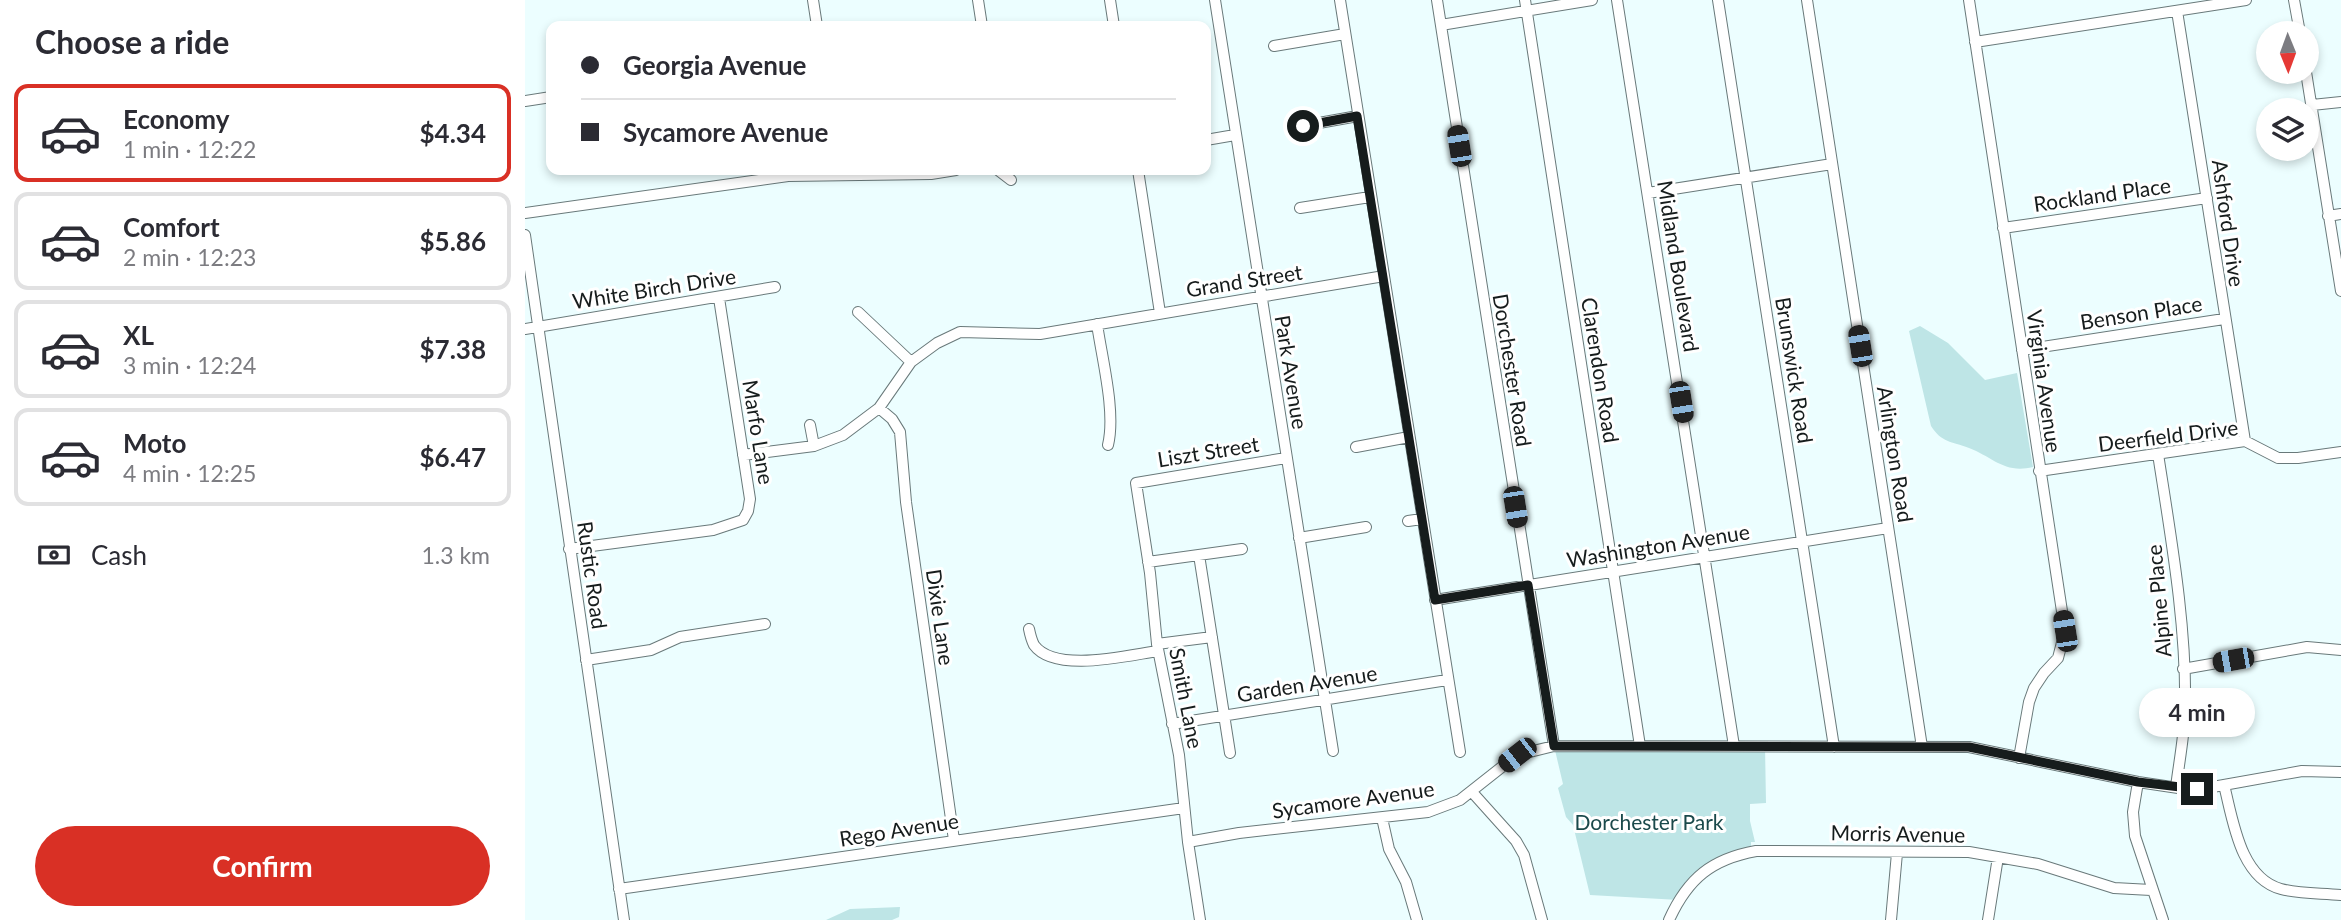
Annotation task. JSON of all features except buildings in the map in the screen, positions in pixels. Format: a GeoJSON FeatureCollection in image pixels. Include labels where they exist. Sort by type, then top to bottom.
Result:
{"type":"FeatureCollection","features":[{"type":"Feature","properties":{"kind":"street"},"geometry":{"type":"LineString","coordinates":[[813,0],[816,21]]}},
{"type":"Feature","properties":{"kind":"street"},"geometry":{"type":"LineString","coordinates":[[978,0],[981,21]]}},
{"type":"Feature","properties":{"kind":"street"},"geometry":{"type":"LineString","coordinates":[[1110,0],[1113,21]]}},
{"type":"Feature","properties":{"kind":"street","name":"Park Avenue"},"geometry":{"type":"LineString","coordinates":[[1215,0],[1333,751]]}},
{"type":"Feature","properties":{"kind":"street"},"geometry":{"type":"LineString","coordinates":[[1340,0],[1460,752]]}},
{"type":"Feature","properties":{"kind":"street","name":"Dorchester Road"},"geometry":{"type":"LineString","coordinates":[[1437,0],[1554,746]]}},
{"type":"Feature","properties":{"kind":"street"},"geometry":{"type":"LineString","coordinates":[[1441,25],[1526,5],[1592,0]]}},
{"type":"Feature","properties":{"kind":"street","name":"Midland Boulevard"},"geometry":{"type":"LineString","coordinates":[[1617,0],[1734,746]]}},
{"type":"Feature","properties":{"kind":"street","name":"Brunswick Road"},"geometry":{"type":"LineString","coordinates":[[1718,0],[1834,747]]}},
{"type":"Feature","properties":{"kind":"street","name":"Arlington Road"},"geometry":{"type":"LineString","coordinates":[[1807,0],[1922,747]]}},
{"type":"Feature","properties":{"kind":"street","name":"Virginia Avenue"},"geometry":{"type":"LineString","coordinates":[[1969,0],[2065,631],[2058,658],[2043,673],[2032,695],[2019,758]]}},
{"type":"Feature","properties":{"kind":"street"},"geometry":{"type":"LineString","coordinates":[[1975,42],[2246,0]]}},
{"type":"Feature","properties":{"kind":"street"},"geometry":{"type":"LineString","coordinates":[[2294,0],[2298,21]]}},
{"type":"Feature","properties":{"kind":"street","name":"Clarendon Road"},"geometry":{"type":"LineString","coordinates":[[1526,5],[1640,746]]}},
{"type":"Feature","properties":{"kind":"street","name":"Ashford Drive"},"geometry":{"type":"LineString","coordinates":[[2177,11],[2245,441]]}},
{"type":"Feature","properties":{"kind":"street"},"geometry":{"type":"LineString","coordinates":[[1274,46],[1345,34]]}},
{"type":"Feature","properties":{"kind":"street"},"geometry":{"type":"LineString","coordinates":[[525,101],[546,98]]}},
{"type":"Feature","properties":{"kind":"street"},"geometry":{"type":"LineString","coordinates":[[2319,104],[2341,102]]}},
{"type":"Feature","properties":{"kind":"street"},"geometry":{"type":"LineString","coordinates":[[1303,126],[1357,116]]}},
{"type":"Feature","properties":{"kind":"street"},"geometry":{"type":"LineString","coordinates":[[1211,139],[1235,135]]}},
{"type":"Feature","properties":{"kind":"street"},"geometry":{"type":"LineString","coordinates":[[2319,154],[2341,291]]}},
{"type":"Feature","properties":{"kind":"street"},"geometry":{"type":"LineString","coordinates":[[1648,193],[1832,164]]}},
{"type":"Feature","properties":{"kind":"street"},"geometry":{"type":"LineString","coordinates":[[525,213],[803,175]]}},
{"type":"Feature","properties":{"kind":"street"},"geometry":{"type":"LineString","coordinates":[[1005,175],[1011,180]]}},
{"type":"Feature","properties":{"kind":"street"},"geometry":{"type":"LineString","coordinates":[[1139,175],[1160,313]]}},
{"type":"Feature","properties":{"kind":"street"},"geometry":{"type":"LineString","coordinates":[[1300,208],[1370,197]]}},
{"type":"Feature","properties":{"kind":"street","name":"Rockland Place"},"geometry":{"type":"LineString","coordinates":[[2003,229],[2207,198]]}},
{"type":"Feature","properties":{"kind":"street"},"geometry":{"type":"LineString","coordinates":[[2328,216],[2341,214]]}},
{"type":"Feature","properties":{"kind":"street","name":"Rustic Road"},"geometry":{"type":"LineString","coordinates":[[525,235],[624,920]]}},
{"type":"Feature","properties":{"kind":"street","name":"Grand Street"},"geometry":{"type":"LineString","coordinates":[[1097,324],[1384,276]]}},
{"type":"Feature","properties":{"kind":"street","name":"White Birch Drive"},"geometry":{"type":"LineString","coordinates":[[525,329],[775,288]]}},
{"type":"Feature","properties":{"kind":"street","name":"Marfo Lane"},"geometry":{"type":"LineString","coordinates":[[569,549],[713,530],[743,520],[750,499],[719,298]]}},
{"type":"Feature","properties":{"kind":"street"},"geometry":{"type":"LineString","coordinates":[[857,312],[911,362]]}},
{"type":"Feature","properties":{"kind":"street","name":"Benson Place"},"geometry":{"type":"LineString","coordinates":[[2022,350],[2224,319]]}},
{"type":"Feature","properties":{"kind":"street"},"geometry":{"type":"LineString","coordinates":[[743,456],[814,446],[843,435],[879,408],[911,362],[937,343],[960,331],[1030,335],[1097,324],[1110,415],[1108,445]]}},
{"type":"Feature","properties":{"kind":"street","name":"Dixie Lane"},"geometry":{"type":"LineString","coordinates":[[879,408],[892,419],[900,432],[905,502],[954,840]]}},
{"type":"Feature","properties":{"kind":"street"},"geometry":{"type":"LineString","coordinates":[[810,425],[814,446]]}},
{"type":"Feature","properties":{"kind":"street"},"geometry":{"type":"LineString","coordinates":[[1356,447],[1409,438]]}},
{"type":"Feature","properties":{"kind":"street","name":"Deerfield Drive"},"geometry":{"type":"LineString","coordinates":[[2039,471],[2245,441],[2279,458],[2341,452]]}},
{"type":"Feature","properties":{"kind":"street","name":"Alpine Place"},"geometry":{"type":"LineString","coordinates":[[2158,454],[2176,565],[2183,669],[2184,721],[2176,788]]}},
{"type":"Feature","properties":{"kind":"street","name":"Liszt Street"},"geometry":{"type":"LineString","coordinates":[[1136,483],[1286,458]]}},
{"type":"Feature","properties":{"kind":"street","name":"Smith Lane"},"geometry":{"type":"LineString","coordinates":[[1136,483],[1158,648],[1179,755],[1200,920]]}},
{"type":"Feature","properties":{"kind":"street"},"geometry":{"type":"LineString","coordinates":[[1408,521],[1422,519]]}},
{"type":"Feature","properties":{"kind":"street"},"geometry":{"type":"LineString","coordinates":[[1299,538],[1366,527]]}},
{"type":"Feature","properties":{"kind":"street","name":"Washington Avenue"},"geometry":{"type":"LineString","coordinates":[[1435,600],[1888,528]]}},
{"type":"Feature","properties":{"kind":"street"},"geometry":{"type":"LineString","coordinates":[[1148,562],[1242,549]]}},
{"type":"Feature","properties":{"kind":"street"},"geometry":{"type":"LineString","coordinates":[[1199,555],[1230,753]]}},
{"type":"Feature","properties":{"kind":"street"},"geometry":{"type":"LineString","coordinates":[[586,660],[651,650],[680,637],[765,624]]}},
{"type":"Feature","properties":{"kind":"street"},"geometry":{"type":"LineString","coordinates":[[1028,629],[1035,646],[1052,656],[1066,660],[1096,661],[1212,637]]}},
{"type":"Feature","properties":{"kind":"street"},"geometry":{"type":"LineString","coordinates":[[2183,669],[2307,647],[2341,650]]}},
{"type":"Feature","properties":{"kind":"street","name":"Garden Avenue"},"geometry":{"type":"LineString","coordinates":[[1172,724],[1447,680]]}},
{"type":"Feature","properties":{"kind":"street","name":"Sycamore Avenue"},"geometry":{"type":"LineString","coordinates":[[1188,842],[1239,833],[1428,812],[1453,803],[1472,792],[1517,755],[1554,746],[1969,747],[2138,782],[2197,789],[2302,771],[2341,772]]}},
{"type":"Feature","properties":{"kind":"street"},"geometry":{"type":"LineString","coordinates":[[2138,782],[2133,812],[2134,826],[2162,920]]}},
{"type":"Feature","properties":{"kind":"street"},"geometry":{"type":"LineString","coordinates":[[2224,785],[2247,860],[2262,880],[2283,889],[2341,895]]}},
{"type":"Feature","properties":{"kind":"street"},"geometry":{"type":"LineString","coordinates":[[1472,792],[1516,841],[1524,855],[1542,920]]}},
{"type":"Feature","properties":{"kind":"street","name":"Rego Avenue"},"geometry":{"type":"LineString","coordinates":[[619,889],[1184,808]]}},
{"type":"Feature","properties":{"kind":"street"},"geometry":{"type":"LineString","coordinates":[[1382,818],[1389,849],[1406,882],[1417,920]]}},
{"type":"Feature","properties":{"kind":"street","name":"Morris Avenue"},"geometry":{"type":"LineString","coordinates":[[1669,920],[1679,900],[1692,884],[1718,862],[1737,854],[1771,850],[1969,852],[2038,864],[2114,888],[2151,890]]}},
{"type":"Feature","properties":{"kind":"street"},"geometry":{"type":"LineString","coordinates":[[1891,920],[1897,853]]}},
{"type":"Feature","properties":{"kind":"street"},"geometry":{"type":"LineString","coordinates":[[1987,920],[1998,857]]}},
{"type":"Feature","properties":{"kind":"green space"},"geometry":{"type":"Polygon","coordinates":[[[1920,326],[1948,343],[1985,380],[2017,373],[2033,467],[2023,469],[1999,464],[1969,448],[1947,441],[1935,432],[1931,426],[1909,331],[1920,326]]]}},
{"type":"Feature","properties":{"kind":"green space","name":"Dorchester Park"},"geometry":{"type":"Polygon","coordinates":[[[1554,746],[1765,746],[1766,803],[1750,804],[1750,821],[1755,842],[1751,842],[1751,852],[1727,857],[1679,900],[1590,895],[1573,825],[1566,817],[1558,788],[1563,784],[1554,746]]]}},
{"type":"Feature","properties":{"kind":"green space"},"geometry":{"type":"Polygon","coordinates":[[[900,907],[899,917],[892,920],[826,920],[850,909],[900,907]]]}},
{"type":"Feature","properties":{"kind":"route"},"geometry":{"type":"LineString","coordinates":[[1303,126],[1357,116],[1435,600],[1528,585],[1554,746],[1969,747],[2138,782],[2197,789]]}}]}
